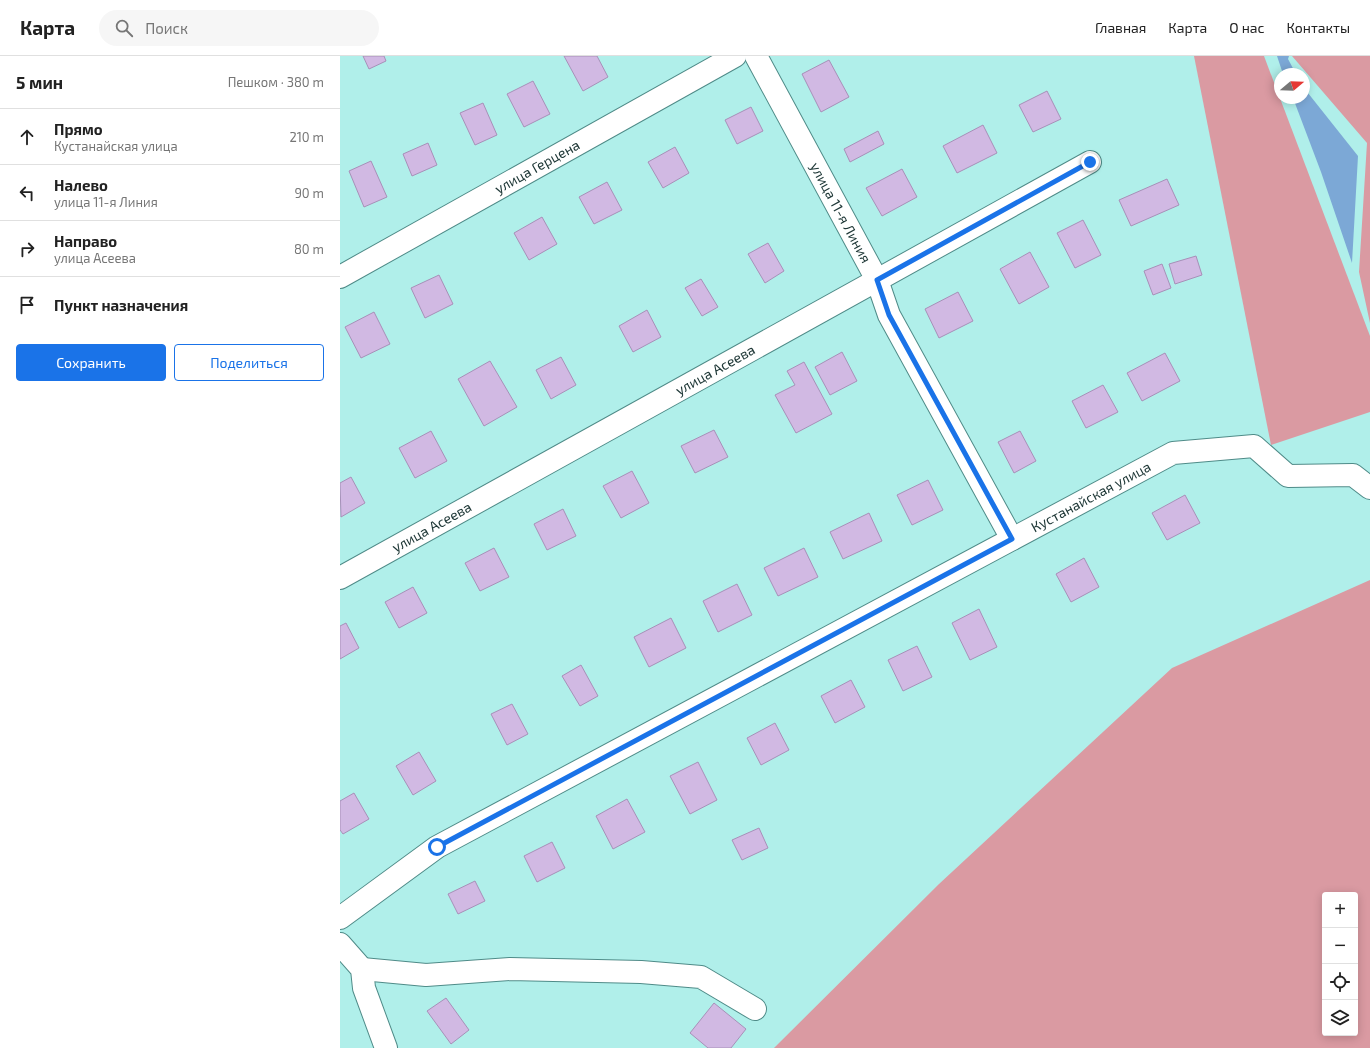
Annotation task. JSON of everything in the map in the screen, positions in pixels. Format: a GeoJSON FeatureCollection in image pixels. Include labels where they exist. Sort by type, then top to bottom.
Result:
{"type":"FeatureCollection","features":[{"type":"Feature","properties":{"kind":"street","name":"улица Герцена"},"geometry":{"type":"LineString","coordinates":[[340,277],[735,56]]}},
{"type":"Feature","properties":{"kind":"street","name":"улица 11-я Линия"},"geometry":{"type":"LineString","coordinates":[[756,56],[877,280],[889,315],[1012,539]]}},
{"type":"Feature","properties":{"kind":"street","name":"улица Асеева"},"geometry":{"type":"LineString","coordinates":[[340,578],[1090,162]]}},
{"type":"Feature","properties":{"kind":"street","name":"Кустанайская улица"},"geometry":{"type":"LineString","coordinates":[[340,918],[437,847],[1173,452],[1254,446],[1288,476],[1353,475],[1370,488]]}},
{"type":"Feature","properties":{"kind":"street"},"geometry":{"type":"LineString","coordinates":[[340,944],[362,969],[364,988],[386,1048]]}},
{"type":"Feature","properties":{"kind":"street"},"geometry":{"type":"LineString","coordinates":[[362,969],[426,975],[510,969],[641,972],[701,978],[755,1009]]}},
{"type":"Feature","properties":{"kind":"shaded area"},"geometry":{"type":"Polygon","coordinates":[[[1194,56],[1264,56],[1274,82],[1274,104],[1282,104],[1370,336],[1370,412],[1271,445],[1194,56]]]}},
{"type":"Feature","properties":{"kind":"shaded area"},"geometry":{"type":"Polygon","coordinates":[[[1292,56],[1370,56],[1370,323],[1359,272],[1367,143],[1310,77],[1310,68],[1302,68],[1292,56]]]}},
{"type":"Feature","properties":{"kind":"shaded area"},"geometry":{"type":"Polygon","coordinates":[[[1370,580],[1370,1048],[774,1048],[939,884],[1172,668],[1370,580]]]}},
{"type":"Feature","properties":{"kind":"water"},"geometry":{"type":"Polygon","coordinates":[[[1277,56],[1289,56],[1288,59],[1293,68],[1281,68],[1277,56]]]}},
{"type":"Feature","properties":{"kind":"water"},"geometry":{"type":"Polygon","coordinates":[[[1310,96],[1358,156],[1352,263],[1321,172],[1295,104],[1310,104],[1310,96]]]}},
{"type":"Feature","properties":{"kind":"building"},"geometry":{"type":"Polygon","coordinates":[[[363,56],[384,56],[386,61],[369,69],[363,56]]]}},
{"type":"Feature","properties":{"kind":"building"},"geometry":{"type":"Polygon","coordinates":[[[564,56],[597,56],[608,77],[583,91],[564,56]]]}},
{"type":"Feature","properties":{"kind":"building"},"geometry":{"type":"Polygon","coordinates":[[[829,60],[849,97],[821,112],[802,74],[829,60]]]}},
{"type":"Feature","properties":{"kind":"building"},"geometry":{"type":"Polygon","coordinates":[[[533,81],[550,114],[524,127],[507,94],[533,81]]]}},
{"type":"Feature","properties":{"kind":"building"},"geometry":{"type":"Polygon","coordinates":[[[1047,91],[1061,119],[1033,132],[1019,105],[1047,91]]]}},
{"type":"Feature","properties":{"kind":"building"},"geometry":{"type":"Polygon","coordinates":[[[483,103],[497,135],[475,145],[460,113],[483,103]]]}},
{"type":"Feature","properties":{"kind":"building"},"geometry":{"type":"Polygon","coordinates":[[[751,107],[763,131],[737,144],[725,120],[751,107]]]}},
{"type":"Feature","properties":{"kind":"building"},"geometry":{"type":"Polygon","coordinates":[[[983,125],[997,153],[957,173],[943,146],[983,125]]]}},
{"type":"Feature","properties":{"kind":"building"},"geometry":{"type":"Polygon","coordinates":[[[878,131],[884,144],[850,162],[844,149],[878,131]]]}},
{"type":"Feature","properties":{"kind":"building"},"geometry":{"type":"Polygon","coordinates":[[[428,143],[437,165],[412,176],[403,154],[428,143]]]}},
{"type":"Feature","properties":{"kind":"building"},"geometry":{"type":"Polygon","coordinates":[[[675,147],[689,173],[663,188],[648,162],[675,147]]]}},
{"type":"Feature","properties":{"kind":"building"},"geometry":{"type":"Polygon","coordinates":[[[371,161],[387,197],[364,207],[349,171],[371,161]]]}},
{"type":"Feature","properties":{"kind":"building"},"geometry":{"type":"Polygon","coordinates":[[[902,169],[917,197],[882,216],[866,188],[902,169]]]}},
{"type":"Feature","properties":{"kind":"building"},"geometry":{"type":"Polygon","coordinates":[[[1167,179],[1179,205],[1131,226],[1119,200],[1167,179]]]}},
{"type":"Feature","properties":{"kind":"building"},"geometry":{"type":"Polygon","coordinates":[[[607,182],[622,210],[594,224],[579,197],[607,182]]]}},
{"type":"Feature","properties":{"kind":"building"},"geometry":{"type":"Polygon","coordinates":[[[542,217],[557,244],[529,260],[514,233],[542,217]]]}},
{"type":"Feature","properties":{"kind":"building"},"geometry":{"type":"Polygon","coordinates":[[[1083,220],[1101,255],[1075,268],[1057,233],[1083,220]]]}},
{"type":"Feature","properties":{"kind":"building"},"geometry":{"type":"Polygon","coordinates":[[[768,243],[784,271],[765,283],[748,254],[768,243]]]}},
{"type":"Feature","properties":{"kind":"building"},"geometry":{"type":"Polygon","coordinates":[[[1030,252],[1049,287],[1019,304],[1000,269],[1030,252]]]}},
{"type":"Feature","properties":{"kind":"building"},"geometry":{"type":"Polygon","coordinates":[[[1196,256],[1202,275],[1175,284],[1169,264],[1196,256]]]}},
{"type":"Feature","properties":{"kind":"building"},"geometry":{"type":"Polygon","coordinates":[[[1162,264],[1171,288],[1153,295],[1144,271],[1162,264]]]}},
{"type":"Feature","properties":{"kind":"building"},"geometry":{"type":"Polygon","coordinates":[[[439,275],[453,304],[425,318],[411,288],[439,275]]]}},
{"type":"Feature","properties":{"kind":"building"},"geometry":{"type":"Polygon","coordinates":[[[701,279],[718,307],[702,316],[685,288],[701,279]]]}},
{"type":"Feature","properties":{"kind":"building"},"geometry":{"type":"Polygon","coordinates":[[[958,292],[973,321],[939,338],[925,309],[958,292]]]}},
{"type":"Feature","properties":{"kind":"building"},"geometry":{"type":"Polygon","coordinates":[[[647,310],[661,337],[633,352],[619,326],[647,310]]]}},
{"type":"Feature","properties":{"kind":"building"},"geometry":{"type":"Polygon","coordinates":[[[374,312],[390,344],[361,358],[345,327],[374,312]]]}},
{"type":"Feature","properties":{"kind":"building"},"geometry":{"type":"Polygon","coordinates":[[[842,352],[857,381],[830,395],[815,367],[842,352]]]}},
{"type":"Feature","properties":{"kind":"building"},"geometry":{"type":"Polygon","coordinates":[[[1165,353],[1180,381],[1142,401],[1127,373],[1165,353]]]}},
{"type":"Feature","properties":{"kind":"building"},"geometry":{"type":"Polygon","coordinates":[[[561,357],[576,385],[551,399],[536,370],[561,357]]]}},
{"type":"Feature","properties":{"kind":"building"},"geometry":{"type":"Polygon","coordinates":[[[490,361],[517,407],[484,426],[458,379],[490,361]]]}},
{"type":"Feature","properties":{"kind":"building"},"geometry":{"type":"Polygon","coordinates":[[[804,362],[832,414],[796,433],[775,395],[795,385],[787,371],[804,362]]]}},
{"type":"Feature","properties":{"kind":"building"},"geometry":{"type":"Polygon","coordinates":[[[1103,385],[1118,412],[1086,428],[1072,401],[1103,385]]]}},
{"type":"Feature","properties":{"kind":"building"},"geometry":{"type":"Polygon","coordinates":[[[714,430],[728,457],[695,473],[681,446],[714,430]]]}},
{"type":"Feature","properties":{"kind":"building"},"geometry":{"type":"Polygon","coordinates":[[[431,431],[447,461],[415,478],[399,448],[431,431]]]}},
{"type":"Feature","properties":{"kind":"building"},"geometry":{"type":"Polygon","coordinates":[[[1020,431],[1036,461],[1014,473],[998,442],[1020,431]]]}},
{"type":"Feature","properties":{"kind":"building"},"geometry":{"type":"Polygon","coordinates":[[[632,471],[649,503],[621,518],[603,486],[632,471]]]}},
{"type":"Feature","properties":{"kind":"building"},"geometry":{"type":"Polygon","coordinates":[[[351,477],[365,503],[341,517],[340,483],[351,477]]]}},
{"type":"Feature","properties":{"kind":"building"},"geometry":{"type":"Polygon","coordinates":[[[928,480],[943,510],[912,525],[897,495],[928,480]]]}},
{"type":"Feature","properties":{"kind":"building"},"geometry":{"type":"Polygon","coordinates":[[[1185,495],[1200,523],[1167,540],[1152,513],[1185,495]]]}},
{"type":"Feature","properties":{"kind":"building"},"geometry":{"type":"Polygon","coordinates":[[[563,509],[576,536],[547,550],[534,524],[563,509]]]}},
{"type":"Feature","properties":{"kind":"building"},"geometry":{"type":"Polygon","coordinates":[[[869,513],[882,541],[843,559],[830,532],[869,513]]]}},
{"type":"Feature","properties":{"kind":"building"},"geometry":{"type":"Polygon","coordinates":[[[494,548],[509,577],[480,591],[465,563],[494,548]]]}},
{"type":"Feature","properties":{"kind":"building"},"geometry":{"type":"Polygon","coordinates":[[[804,548],[818,577],[778,596],[764,568],[804,548]]]}},
{"type":"Feature","properties":{"kind":"building"},"geometry":{"type":"Polygon","coordinates":[[[1084,558],[1099,587],[1071,602],[1056,574],[1084,558]]]}},
{"type":"Feature","properties":{"kind":"building"},"geometry":{"type":"Polygon","coordinates":[[[737,584],[752,615],[718,632],[703,601],[737,584]]]}},
{"type":"Feature","properties":{"kind":"building"},"geometry":{"type":"Polygon","coordinates":[[[413,587],[427,613],[399,628],[385,602],[413,587]]]}},
{"type":"Feature","properties":{"kind":"building"},"geometry":{"type":"Polygon","coordinates":[[[979,609],[997,647],[970,660],[952,623],[979,609]]]}},
{"type":"Feature","properties":{"kind":"building"},"geometry":{"type":"Polygon","coordinates":[[[671,618],[686,648],[649,667],[634,637],[671,618]]]}},
{"type":"Feature","properties":{"kind":"building"},"geometry":{"type":"Polygon","coordinates":[[[346,623],[359,648],[340,659],[340,626],[346,623]]]}},
{"type":"Feature","properties":{"kind":"building"},"geometry":{"type":"Polygon","coordinates":[[[917,646],[932,677],[903,691],[888,660],[917,646]]]}},
{"type":"Feature","properties":{"kind":"building"},"geometry":{"type":"Polygon","coordinates":[[[581,665],[598,696],[580,706],[562,676],[581,665]]]}},
{"type":"Feature","properties":{"kind":"building"},"geometry":{"type":"Polygon","coordinates":[[[851,680],[865,707],[835,723],[821,696],[851,680]]]}},
{"type":"Feature","properties":{"kind":"building"},"geometry":{"type":"Polygon","coordinates":[[[512,704],[528,734],[507,745],[491,714],[512,704]]]}},
{"type":"Feature","properties":{"kind":"building"},"geometry":{"type":"Polygon","coordinates":[[[775,723],[789,750],[761,765],[747,738],[775,723]]]}},
{"type":"Feature","properties":{"kind":"building"},"geometry":{"type":"Polygon","coordinates":[[[419,752],[436,781],[413,795],[396,766],[419,752]]]}},
{"type":"Feature","properties":{"kind":"building"},"geometry":{"type":"Polygon","coordinates":[[[698,762],[717,800],[690,814],[670,776],[698,762]]]}},
{"type":"Feature","properties":{"kind":"building"},"geometry":{"type":"Polygon","coordinates":[[[354,793],[369,819],[343,834],[340,830],[340,801],[354,793]]]}},
{"type":"Feature","properties":{"kind":"building"},"geometry":{"type":"Polygon","coordinates":[[[627,799],[645,832],[613,849],[596,816],[627,799]]]}},
{"type":"Feature","properties":{"kind":"building"},"geometry":{"type":"Polygon","coordinates":[[[759,828],[768,848],[742,860],[732,840],[759,828]]]}},
{"type":"Feature","properties":{"kind":"building"},"geometry":{"type":"Polygon","coordinates":[[[552,842],[565,868],[537,882],[524,856],[552,842]]]}},
{"type":"Feature","properties":{"kind":"building"},"geometry":{"type":"Polygon","coordinates":[[[475,881],[485,901],[458,914],[448,894],[475,881]]]}},
{"type":"Feature","properties":{"kind":"building"},"geometry":{"type":"Polygon","coordinates":[[[446,998],[469,1030],[451,1044],[427,1011],[446,998]]]}},
{"type":"Feature","properties":{"kind":"building"},"geometry":{"type":"Polygon","coordinates":[[[714,1003],[746,1029],[731,1048],[708,1048],[690,1033],[714,1003]]]}},
{"type":"Feature","properties":{"kind":"route"},"geometry":{"type":"LineString","coordinates":[[437,847],[1012,539],[889,315],[877,280],[1090,162]]}}]}
